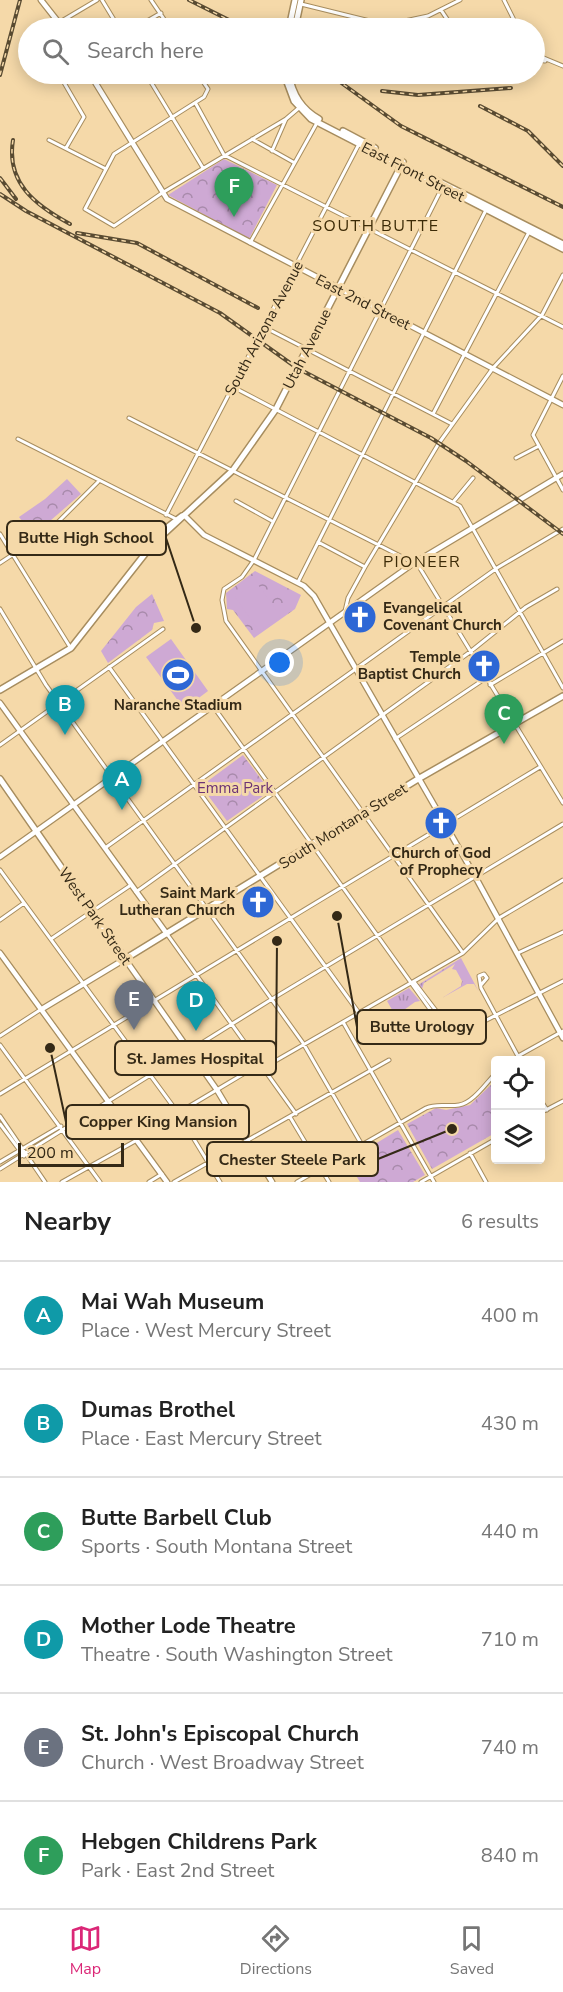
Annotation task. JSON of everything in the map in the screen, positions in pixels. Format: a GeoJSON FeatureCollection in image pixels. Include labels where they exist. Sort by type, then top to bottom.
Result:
{"type":"FeatureCollection","features":[{"type":"Feature","properties":{"kind":"main road"},"geometry":{"type":"LineString","coordinates":[[294,18],[298,2]]}},
{"type":"Feature","properties":{"kind":"main road","name":"East Front Street"},"geometry":{"type":"LineString","coordinates":[[286,84],[300,107],[318,121],[563,249]]}},
{"type":"Feature","properties":{"kind":"main road"},"geometry":{"type":"LineString","coordinates":[[291,84],[300,107]]}},
{"type":"Feature","properties":{"kind":"main road","name":"Utah Avenue"},"geometry":{"type":"LineString","coordinates":[[152,545],[233,470],[276,410],[402,164]]}},
{"type":"Feature","properties":{"kind":"main road","name":"East Front Street"},"geometry":{"type":"LineString","coordinates":[[530,230],[563,244]]}},
{"type":"Feature","properties":{"kind":"main road","name":"Utah Avenue"},"geometry":{"type":"LineString","coordinates":[[152,545],[156,536],[179,518]]}},
{"type":"Feature","properties":{"kind":"main road"},"geometry":{"type":"LineString","coordinates":[[0,690],[71,648],[152,545]]}},
{"type":"Feature","properties":{"kind":"main road","name":"South Montana Street"},"geometry":{"type":"LineString","coordinates":[[125,959],[418,779],[563,696]]}},
{"type":"Feature","properties":{"kind":"main road","name":"West Park Street"},"geometry":{"type":"LineString","coordinates":[[0,778],[125,959]]}},
{"type":"Feature","properties":{"kind":"street"},"geometry":{"type":"LineString","coordinates":[[41,0],[57,18]]}},
{"type":"Feature","properties":{"kind":"street"},"geometry":{"type":"LineString","coordinates":[[67,18],[100,0],[112,18]]}},
{"type":"Feature","properties":{"kind":"street"},"geometry":{"type":"LineString","coordinates":[[151,0],[164,18]]}},
{"type":"Feature","properties":{"kind":"street"},"geometry":{"type":"LineString","coordinates":[[419,18],[428,16],[459,0]]}},
{"type":"Feature","properties":{"kind":"street"},"geometry":{"type":"LineString","coordinates":[[504,0],[513,18]]}},
{"type":"Feature","properties":{"kind":"street"},"geometry":{"type":"LineString","coordinates":[[298,2],[359,18]]}},
{"type":"Feature","properties":{"kind":"street"},"geometry":{"type":"LineString","coordinates":[[441,10],[446,18]]}},
{"type":"Feature","properties":{"kind":"street"},"geometry":{"type":"LineString","coordinates":[[152,18],[161,13]]}},
{"type":"Feature","properties":{"kind":"street"},"geometry":{"type":"LineString","coordinates":[[547,62],[563,66]]}},
{"type":"Feature","properties":{"kind":"street"},"geometry":{"type":"LineString","coordinates":[[65,84],[84,117],[66,148]]}},
{"type":"Feature","properties":{"kind":"street","name":"East 2nd Street"},"geometry":{"type":"LineString","coordinates":[[96,84],[162,193],[173,204],[563,405]]}},
{"type":"Feature","properties":{"kind":"street"},"geometry":{"type":"LineString","coordinates":[[152,84],[203,168]]}},
{"type":"Feature","properties":{"kind":"street"},"geometry":{"type":"LineString","coordinates":[[205,84],[208,89],[204,97],[196,104],[114,153],[85,209],[114,226],[162,193],[286,119],[300,107]]}},
{"type":"Feature","properties":{"kind":"street"},"geometry":{"type":"LineString","coordinates":[[196,104],[225,155],[563,327]]}},
{"type":"Feature","properties":{"kind":"street"},"geometry":{"type":"LineString","coordinates":[[272,151],[286,119]]}},
{"type":"Feature","properties":{"kind":"street"},"geometry":{"type":"LineString","coordinates":[[250,243],[293,162],[318,121]]}},
{"type":"Feature","properties":{"kind":"street"},"geometry":{"type":"LineString","coordinates":[[49,140],[106,168]]}},
{"type":"Feature","properties":{"kind":"street"},"geometry":{"type":"LineString","coordinates":[[252,140],[293,162]]}},
{"type":"Feature","properties":{"kind":"street","name":"South Arizona Avenue"},"geometry":{"type":"LineString","coordinates":[[166,515],[360,142]]}},
{"type":"Feature","properties":{"kind":"street"},"geometry":{"type":"LineString","coordinates":[[444,185],[254,560],[242,577],[224,589],[222,600],[226,621],[365,812],[393,856],[463,953]]}},
{"type":"Feature","properties":{"kind":"street"},"geometry":{"type":"LineString","coordinates":[[297,583],[487,208]]}},
{"type":"Feature","properties":{"kind":"street"},"geometry":{"type":"LineString","coordinates":[[433,414],[530,230]]}},
{"type":"Feature","properties":{"kind":"street"},"geometry":{"type":"LineString","coordinates":[[345,612],[348,598],[414,482],[493,368],[542,315],[563,275]]}},
{"type":"Feature","properties":{"kind":"street"},"geometry":{"type":"LineString","coordinates":[[264,327],[453,424]]}},
{"type":"Feature","properties":{"kind":"street"},"geometry":{"type":"LineString","coordinates":[[563,376],[533,435],[563,490]]}},
{"type":"Feature","properties":{"kind":"street"},"geometry":{"type":"LineString","coordinates":[[233,387],[460,506],[563,688]]}},
{"type":"Feature","properties":{"kind":"street"},"geometry":{"type":"LineString","coordinates":[[129,418],[200,452],[418,565],[513,724],[563,802]]}},
{"type":"Feature","properties":{"kind":"street"},"geometry":{"type":"LineString","coordinates":[[18,439],[98,482],[166,515],[179,518],[204,535],[297,583],[314,596],[499,918],[562,1034],[518,1056],[481,985]]}},
{"type":"Feature","properties":{"kind":"street"},"geometry":{"type":"LineString","coordinates":[[516,458],[538,446]]}},
{"type":"Feature","properties":{"kind":"street"},"geometry":{"type":"LineString","coordinates":[[0,857],[414,563],[472,526],[563,474]]}},
{"type":"Feature","properties":{"kind":"street"},"geometry":{"type":"LineString","coordinates":[[454,501],[473,478]]}},
{"type":"Feature","properties":{"kind":"street"},"geometry":{"type":"LineString","coordinates":[[0,563],[50,530],[98,482]]}},
{"type":"Feature","properties":{"kind":"street"},"geometry":{"type":"LineString","coordinates":[[236,501],[272,521]]}},
{"type":"Feature","properties":{"kind":"street"},"geometry":{"type":"LineString","coordinates":[[105,849],[497,568],[563,529]]}},
{"type":"Feature","properties":{"kind":"street"},"geometry":{"type":"LineString","coordinates":[[0,534],[71,648]]}},
{"type":"Feature","properties":{"kind":"street"},"geometry":{"type":"LineString","coordinates":[[318,542],[365,567]]}},
{"type":"Feature","properties":{"kind":"street"},"geometry":{"type":"LineString","coordinates":[[136,892],[470,652],[521,614],[526,607],[557,588]]}},
{"type":"Feature","properties":{"kind":"street"},"geometry":{"type":"LineString","coordinates":[[0,609],[36,670],[59,703],[303,1043],[362,1145]]}},
{"type":"Feature","properties":{"kind":"street"},"geometry":{"type":"LineString","coordinates":[[0,745],[163,629]]}},
{"type":"Feature","properties":{"kind":"street"},"geometry":{"type":"LineString","coordinates":[[490,685],[563,641]]}},
{"type":"Feature","properties":{"kind":"street"},"geometry":{"type":"LineString","coordinates":[[109,667],[359,1013]]}},
{"type":"Feature","properties":{"kind":"street"},"geometry":{"type":"LineString","coordinates":[[395,739],[486,678]]}},
{"type":"Feature","properties":{"kind":"street"},"geometry":{"type":"LineString","coordinates":[[0,703],[296,1114]]}},
{"type":"Feature","properties":{"kind":"street"},"geometry":{"type":"LineString","coordinates":[[213,706],[406,975],[451,1030],[467,1030],[563,981]]}},
{"type":"Feature","properties":{"kind":"street"},"geometry":{"type":"LineString","coordinates":[[0,1094],[540,767]]}},
{"type":"Feature","properties":{"kind":"street"},"geometry":{"type":"LineString","coordinates":[[1,1161],[190,1051],[563,824]]}},
{"type":"Feature","properties":{"kind":"street"},"geometry":{"type":"LineString","coordinates":[[0,870],[151,1074],[189,1130],[220,1182]]}},
{"type":"Feature","properties":{"kind":"street"},"geometry":{"type":"LineString","coordinates":[[263,1068],[463,953],[499,918],[563,880]]}},
{"type":"Feature","properties":{"kind":"street"},"geometry":{"type":"LineString","coordinates":[[51,939],[93,913],[131,885]]}},
{"type":"Feature","properties":{"kind":"street"},"geometry":{"type":"LineString","coordinates":[[0,920],[24,903]]}},
{"type":"Feature","properties":{"kind":"street"},"geometry":{"type":"LineString","coordinates":[[518,953],[563,932]]}},
{"type":"Feature","properties":{"kind":"street"},"geometry":{"type":"LineString","coordinates":[[1,957],[42,1009],[167,1182]]}},
{"type":"Feature","properties":{"kind":"street"},"geometry":{"type":"LineString","coordinates":[[0,1036],[125,959]]}},
{"type":"Feature","properties":{"kind":"street","name":"West Park Street"},"geometry":{"type":"LineString","coordinates":[[125,959],[218,1090],[272,1182]]}},
{"type":"Feature","properties":{"kind":"street"},"geometry":{"type":"LineString","coordinates":[[343,1022],[434,1182]]}},
{"type":"Feature","properties":{"kind":"street"},"geometry":{"type":"LineString","coordinates":[[0,1045],[100,1182]]}},
{"type":"Feature","properties":{"kind":"street"},"geometry":{"type":"LineString","coordinates":[[174,1182],[389,1060]]}},
{"type":"Feature","properties":{"kind":"street"},"geometry":{"type":"LineString","coordinates":[[178,1113],[260,1064]]}},
{"type":"Feature","properties":{"kind":"street"},"geometry":{"type":"LineString","coordinates":[[297,1182],[433,1104],[463,1104],[491,1077]]}},
{"type":"Feature","properties":{"kind":"street"},"geometry":{"type":"LineString","coordinates":[[546,1110],[563,1101]]}},
{"type":"Feature","properties":{"kind":"street"},"geometry":{"type":"LineString","coordinates":[[189,1130],[228,1107]]}},
{"type":"Feature","properties":{"kind":"street"},"geometry":{"type":"LineString","coordinates":[[0,1116],[45,1182]]}},
{"type":"Feature","properties":{"kind":"street"},"geometry":{"type":"LineString","coordinates":[[290,1117],[329,1182]]}},
{"type":"Feature","properties":{"kind":"street"},"geometry":{"type":"LineString","coordinates":[[0,1124],[22,1149]]}},
{"type":"Feature","properties":{"kind":"street"},"geometry":{"type":"LineString","coordinates":[[0,1168],[25,1154],[61,1128]]}},
{"type":"Feature","properties":{"kind":"street"},"geometry":{"type":"LineString","coordinates":[[62,1182],[137,1140]]}},
{"type":"Feature","properties":{"kind":"street"},"geometry":{"type":"LineString","coordinates":[[421,1182],[491,1141]]}},
{"type":"Feature","properties":{"kind":"street"},"geometry":{"type":"LineString","coordinates":[[470,1153],[486,1182]]}},
{"type":"Feature","properties":{"kind":"street"},"geometry":{"type":"LineString","coordinates":[[149,1182],[162,1174]]}},
{"type":"Feature","properties":{"kind":"green space"},"geometry":{"type":"Polygon","coordinates":[[[224,159],[277,185],[249,239],[168,195],[224,159]]]}},
{"type":"Feature","properties":{"kind":"green space"},"geometry":{"type":"Polygon","coordinates":[[[67,479],[81,494],[50,521],[31,533],[19,517],[45,499],[67,479]]]}},
{"type":"Feature","properties":{"kind":"green space"},"geometry":{"type":"Polygon","coordinates":[[[255,571],[301,595],[295,609],[254,638],[233,610],[227,609],[226,593],[255,571]]]}},
{"type":"Feature","properties":{"kind":"green space"},"geometry":{"type":"Polygon","coordinates":[[[256,582],[281,616],[259,631],[235,597],[256,582]]]}},
{"type":"Feature","properties":{"kind":"green space"},"geometry":{"type":"Polygon","coordinates":[[[152,594],[164,621],[154,623],[152,630],[108,663],[101,651],[136,607],[152,594]]]}},
{"type":"Feature","properties":{"kind":"green space","name":"Naranche Stadium"},"geometry":{"type":"Polygon","coordinates":[[[171,639],[208,691],[184,709],[146,657],[171,639]]]}},
{"type":"Feature","properties":{"kind":"green space","name":"Emma Park"},"geometry":{"type":"Polygon","coordinates":[[[243,755],[270,791],[227,821],[201,786],[243,755]]]}},
{"type":"Feature","properties":{"kind":"green space"},"geometry":{"type":"Polygon","coordinates":[[[461,958],[479,992],[474,984],[467,984],[442,998],[461,986],[462,981],[456,970],[452,969],[455,964],[424,983],[422,989],[418,985],[461,958]]]}},
{"type":"Feature","properties":{"kind":"green space"},"geometry":{"type":"Polygon","coordinates":[[[409,988],[420,1001],[397,1015],[402,1027],[387,1001],[409,988]]]}},
{"type":"Feature","properties":{"kind":"green space"},"geometry":{"type":"Polygon","coordinates":[[[491,1085],[491,1135],[432,1169],[407,1124],[436,1108],[446,1110],[470,1105],[491,1085]]]}},
{"type":"Feature","properties":{"kind":"green space"},"geometry":{"type":"Polygon","coordinates":[[[398,1130],[425,1175],[413,1182],[360,1182],[350,1166],[352,1158],[398,1130]]]}},
{"type":"Feature","properties":{"kind":"railway"},"geometry":{"type":"LineString","coordinates":[[0,75],[20,0]]}},
{"type":"Feature","properties":{"kind":"railway"},"geometry":{"type":"LineString","coordinates":[[189,0],[225,18]]}},
{"type":"Feature","properties":{"kind":"railway"},"geometry":{"type":"LineString","coordinates":[[343,84],[401,126],[563,207]]}},
{"type":"Feature","properties":{"kind":"railway"},"geometry":{"type":"LineString","coordinates":[[382,91],[418,95],[511,88]]}},
{"type":"Feature","properties":{"kind":"railway"},"geometry":{"type":"LineString","coordinates":[[480,106],[528,131],[563,166]]}},
{"type":"Feature","properties":{"kind":"railway"},"geometry":{"type":"LineString","coordinates":[[13,140],[14,169],[26,191],[45,209],[70,224]]}},
{"type":"Feature","properties":{"kind":"railway"},"geometry":{"type":"LineString","coordinates":[[0,178],[16,199]]}},
{"type":"Feature","properties":{"kind":"railway"},"geometry":{"type":"LineString","coordinates":[[0,194],[26,211],[220,313],[297,368],[431,438],[466,461],[563,534]]}},
{"type":"Feature","properties":{"kind":"railway"},"geometry":{"type":"LineString","coordinates":[[77,233],[137,243],[258,308]]}},
{"type":"Feature","properties":{"kind":"place","name":"Hebgen Childrens Park"},"geometry":{"type":"Point","coordinates":[234,217]}},
{"type":"Feature","properties":{"kind":"place","name":"Evangelical Covenant Church"},"geometry":{"type":"Point","coordinates":[360,617]}},
{"type":"Feature","properties":{"kind":"place","name":"Butte High School"},"geometry":{"type":"Point","coordinates":[196,628]}},
{"type":"Feature","properties":{"kind":"place","name":"Temple Baptist Church"},"geometry":{"type":"Point","coordinates":[484,666]}},
{"type":"Feature","properties":{"kind":"place","name":"Naranche Stadium"},"geometry":{"type":"Point","coordinates":[178,675]}},
{"type":"Feature","properties":{"kind":"place","name":"Dumas Brothel"},"geometry":{"type":"Point","coordinates":[65,735]}},
{"type":"Feature","properties":{"kind":"place","name":"Butte Barbell Club"},"geometry":{"type":"Point","coordinates":[504,744]}},
{"type":"Feature","properties":{"kind":"place","name":"Mai Wah Museum"},"geometry":{"type":"Point","coordinates":[122,810]}},
{"type":"Feature","properties":{"kind":"place","name":"Church of God of Prophecy"},"geometry":{"type":"Point","coordinates":[441,823]}},
{"type":"Feature","properties":{"kind":"place","name":"Saint Mark Lutheran Church"},"geometry":{"type":"Point","coordinates":[258,902]}},
{"type":"Feature","properties":{"kind":"place","name":"Butte Urology"},"geometry":{"type":"Point","coordinates":[337,916]}},
{"type":"Feature","properties":{"kind":"place","name":"St. James Hospital"},"geometry":{"type":"Point","coordinates":[277,941]}},
{"type":"Feature","properties":{"kind":"place","name":"St. John's Episcopal Church"},"geometry":{"type":"Point","coordinates":[134,1030]}},
{"type":"Feature","properties":{"kind":"place","name":"Mother Lode Theatre"},"geometry":{"type":"Point","coordinates":[196,1031]}},
{"type":"Feature","properties":{"kind":"place","name":"Copper King Mansion"},"geometry":{"type":"Point","coordinates":[50,1048]}},
{"type":"Feature","properties":{"kind":"place","name":"Chester Steele Park"},"geometry":{"type":"Point","coordinates":[452,1129]}},
{"type":"Feature","properties":{"kind":"district","name":"SOUTH BUTTE"},"geometry":{"type":"Point","coordinates":[376,226]}},
{"type":"Feature","properties":{"kind":"district","name":"PIONEER"},"geometry":{"type":"Point","coordinates":[422,562]}}]}
